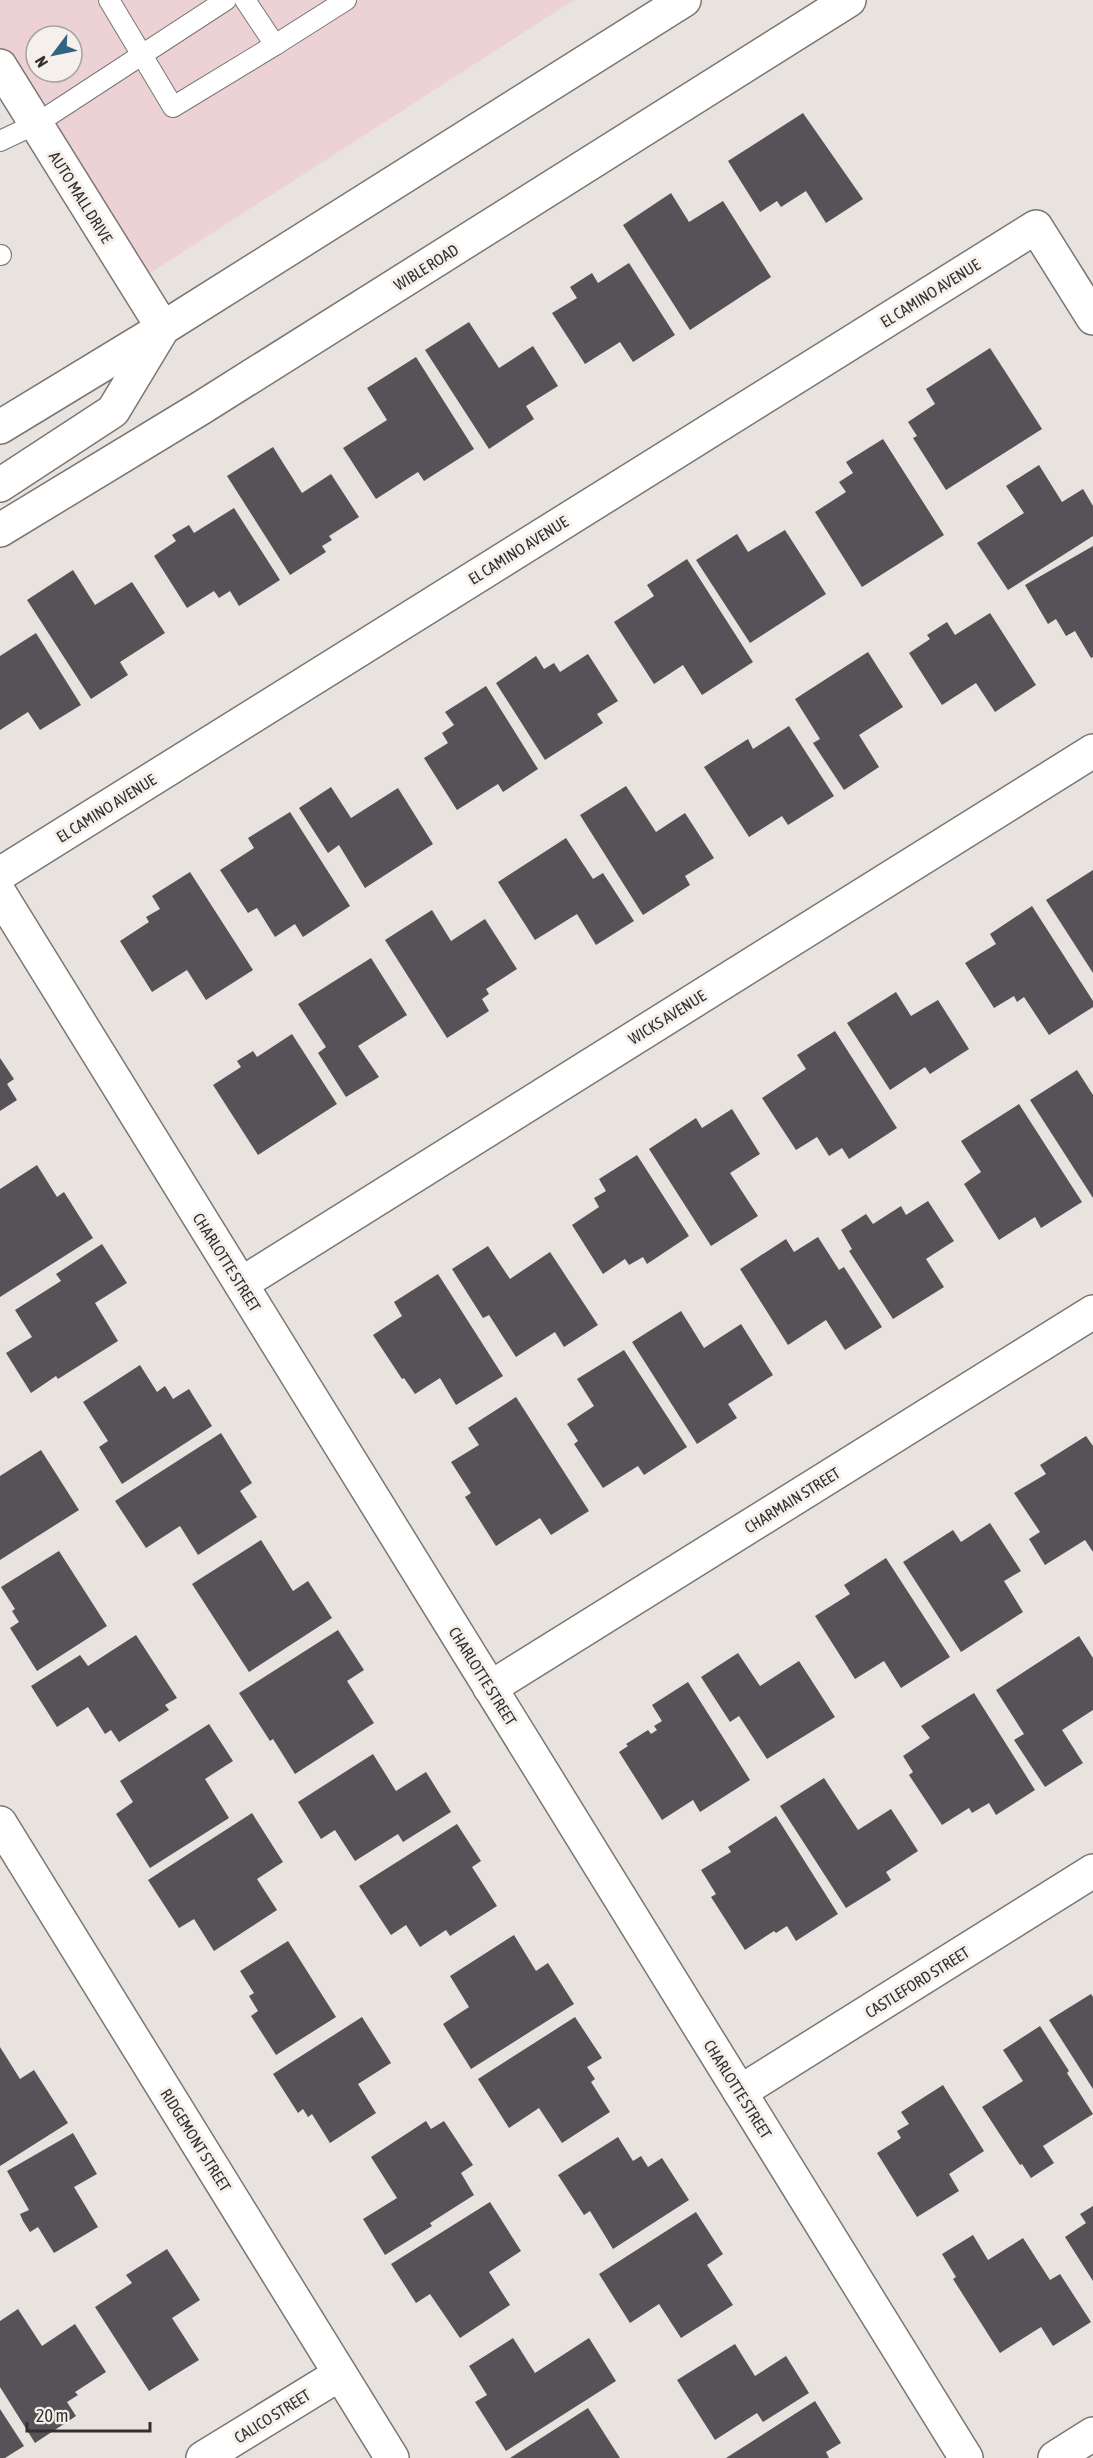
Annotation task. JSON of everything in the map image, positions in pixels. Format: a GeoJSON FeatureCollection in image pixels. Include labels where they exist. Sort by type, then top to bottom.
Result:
{"type":"FeatureCollection","features":[{"type":"Feature","properties":{"kind":"street"},"geometry":{"type":"LineString","coordinates":[[0,427],[163,328],[684,0]]}},
{"type":"Feature","properties":{"kind":"street","name":"WIBLE ROAD"},"geometry":{"type":"LineString","coordinates":[[0,530],[201,408],[849,0]]}},
{"type":"Feature","properties":{"kind":"street","name":"AUTO MALL DRIVE"},"geometry":{"type":"LineString","coordinates":[[0,66],[163,328]]}},
{"type":"Feature","properties":{"kind":"street","name":"EL CAMINO AVENUE"},"geometry":{"type":"LineString","coordinates":[[0,874],[1036,227],[1093,318]]}},
{"type":"Feature","properties":{"kind":"street"},"geometry":{"type":"LineString","coordinates":[[0,484],[113,411],[163,328]]}},
{"type":"Feature","properties":{"kind":"street","name":"WICKS AVENUE"},"geometry":{"type":"LineString","coordinates":[[241,1284],[1093,751]]}},
{"type":"Feature","properties":{"kind":"street","name":"CHARLOTTE STREET"},"geometry":{"type":"LineString","coordinates":[[0,894],[966,2458]]}},
{"type":"Feature","properties":{"kind":"street","name":"CHARMAIN STREET"},"geometry":{"type":"LineString","coordinates":[[490,1688],[1093,1312]]}},
{"type":"Feature","properties":{"kind":"street","name":"RIDGEMONT STREET"},"geometry":{"type":"LineString","coordinates":[[0,1822],[392,2458]]}},
{"type":"Feature","properties":{"kind":"street","name":"CASTLEFORD STREET"},"geometry":{"type":"LineString","coordinates":[[740,2092],[1093,1871]]}},
{"type":"Feature","properties":{"kind":"street","name":"CALICO STREET"},"geometry":{"type":"LineString","coordinates":[[203,2458],[340,2374]]}},
{"type":"Feature","properties":{"kind":"street"},"geometry":{"type":"LineString","coordinates":[[1054,2458],[1093,2434]]}},
{"type":"Feature","properties":{"kind":"lane"},"geometry":{"type":"LineString","coordinates":[[109,0],[173,106],[346,0]]}},
{"type":"Feature","properties":{"kind":"lane"},"geometry":{"type":"LineString","coordinates":[[0,141],[36,124],[226,0]]}},
{"type":"Feature","properties":{"kind":"lane"},"geometry":{"type":"LineString","coordinates":[[245,0],[275,45]]}},
{"type":"Feature","properties":{"kind":"shaded area"},"geometry":{"type":"Polygon","coordinates":[[[0,0],[574,0],[144,277],[0,46],[0,0]]]}},
{"type":"Feature","properties":{"kind":"building"},"geometry":{"type":"Polygon","coordinates":[[[803,113],[863,199],[826,223],[806,191],[781,207],[777,201],[760,212],[728,161],[803,113]]]}},
{"type":"Feature","properties":{"kind":"building"},"geometry":{"type":"Polygon","coordinates":[[[671,193],[689,222],[723,201],[771,277],[690,330],[623,225],[671,193]]]}},
{"type":"Feature","properties":{"kind":"building"},"geometry":{"type":"Polygon","coordinates":[[[629,263],[675,335],[633,362],[620,342],[585,364],[552,313],[577,298],[570,287],[592,273],[598,283],[629,263]]]}},
{"type":"Feature","properties":{"kind":"building"},"geometry":{"type":"Polygon","coordinates":[[[469,322],[499,368],[533,346],[558,386],[526,406],[534,419],[489,449],[425,350],[469,322]]]}},
{"type":"Feature","properties":{"kind":"building"},"geometry":{"type":"Polygon","coordinates":[[[990,348],[1042,429],[946,490],[913,438],[917,436],[908,422],[935,404],[926,389],[990,348]]]}},
{"type":"Feature","properties":{"kind":"building"},"geometry":{"type":"Polygon","coordinates":[[[416,357],[474,449],[424,481],[418,472],[376,499],[343,448],[387,420],[367,388],[416,357]]]}},
{"type":"Feature","properties":{"kind":"building"},"geometry":{"type":"Polygon","coordinates":[[[883,439],[944,535],[862,587],[815,512],[846,492],[839,482],[853,473],[846,462],[883,439]]]}},
{"type":"Feature","properties":{"kind":"building"},"geometry":{"type":"Polygon","coordinates":[[[273,447],[302,493],[331,474],[359,517],[329,536],[332,540],[322,546],[326,552],[290,575],[227,476],[273,447]]]}},
{"type":"Feature","properties":{"kind":"building"},"geometry":{"type":"Polygon","coordinates":[[[1039,465],[1062,502],[1083,489],[1093,506],[1093,536],[1008,590],[977,543],[1024,513],[1006,486],[1039,465]]]}},
{"type":"Feature","properties":{"kind":"building"},"geometry":{"type":"Polygon","coordinates":[[[234,508],[280,580],[239,606],[230,591],[219,598],[214,591],[187,608],[154,556],[176,541],[172,535],[189,525],[194,533],[234,508]]]}},
{"type":"Feature","properties":{"kind":"building"},"geometry":{"type":"Polygon","coordinates":[[[785,530],[826,594],[750,643],[696,560],[737,534],[748,552],[785,530]]]}},
{"type":"Feature","properties":{"kind":"building"},"geometry":{"type":"Polygon","coordinates":[[[1093,546],[1093,657],[1091,658],[1075,631],[1066,636],[1056,619],[1048,624],[1025,585],[1093,546]]]}},
{"type":"Feature","properties":{"kind":"building"},"geometry":{"type":"Polygon","coordinates":[[[687,559],[753,662],[702,695],[683,665],[654,684],[614,622],[654,596],[647,585],[687,559]]]}},
{"type":"Feature","properties":{"kind":"building"},"geometry":{"type":"Polygon","coordinates":[[[73,570],[95,605],[132,582],[165,633],[120,662],[128,675],[91,699],[27,600],[73,570]]]}},
{"type":"Feature","properties":{"kind":"building"},"geometry":{"type":"Polygon","coordinates":[[[990,613],[1036,685],[995,712],[976,683],[942,705],[909,653],[930,639],[927,635],[947,622],[955,635],[990,613]]]}},
{"type":"Feature","properties":{"kind":"building"},"geometry":{"type":"Polygon","coordinates":[[[36,633],[81,705],[40,730],[28,712],[0,730],[0,656],[36,633]]]}},
{"type":"Feature","properties":{"kind":"building"},"geometry":{"type":"Polygon","coordinates":[[[868,652],[903,707],[859,735],[879,767],[844,790],[813,743],[820,739],[795,699],[868,652]]]}},
{"type":"Feature","properties":{"kind":"building"},"geometry":{"type":"Polygon","coordinates":[[[588,654],[618,701],[597,714],[603,723],[545,760],[496,683],[536,656],[544,669],[554,663],[560,672],[588,654]]]}},
{"type":"Feature","properties":{"kind":"building"},"geometry":{"type":"Polygon","coordinates":[[[486,686],[538,769],[503,792],[498,784],[457,810],[424,758],[448,743],[442,733],[454,725],[445,712],[486,686]]]}},
{"type":"Feature","properties":{"kind":"building"},"geometry":{"type":"Polygon","coordinates":[[[789,726],[834,796],[788,825],[782,816],[749,837],[704,767],[748,739],[753,749],[789,726]]]}},
{"type":"Feature","properties":{"kind":"building"},"geometry":{"type":"Polygon","coordinates":[[[626,786],[656,832],[685,813],[714,858],[685,876],[690,885],[643,915],[580,815],[626,786]]]}},
{"type":"Feature","properties":{"kind":"building"},"geometry":{"type":"Polygon","coordinates":[[[331,787],[351,818],[398,788],[433,844],[365,888],[339,845],[328,853],[299,808],[331,787]]]}},
{"type":"Feature","properties":{"kind":"building"},"geometry":{"type":"Polygon","coordinates":[[[290,812],[350,906],[303,937],[295,924],[275,937],[257,908],[248,913],[220,870],[254,848],[248,838],[290,812]]]}},
{"type":"Feature","properties":{"kind":"building"},"geometry":{"type":"Polygon","coordinates":[[[566,838],[593,879],[603,873],[634,921],[596,945],[577,914],[535,940],[498,882],[566,838]]]}},
{"type":"Feature","properties":{"kind":"building"},"geometry":{"type":"Polygon","coordinates":[[[1093,870],[1093,973],[1046,900],[1093,870]]]}},
{"type":"Feature","properties":{"kind":"building"},"geometry":{"type":"Polygon","coordinates":[[[190,872],[253,970],[206,1000],[187,970],[152,992],[120,941],[149,922],[146,917],[160,909],[152,896],[190,872]]]}},
{"type":"Feature","properties":{"kind":"building"},"geometry":{"type":"Polygon","coordinates":[[[1032,906],[1093,1001],[1093,1007],[1049,1035],[1024,997],[1017,1002],[1014,996],[994,1008],[965,963],[996,944],[990,934],[1032,906]]]}},
{"type":"Feature","properties":{"kind":"building"},"geometry":{"type":"Polygon","coordinates":[[[432,910],[451,941],[485,919],[517,969],[486,989],[489,994],[482,999],[489,1011],[447,1038],[385,940],[432,910]]]}},
{"type":"Feature","properties":{"kind":"building"},"geometry":{"type":"Polygon","coordinates":[[[371,958],[407,1015],[358,1046],[379,1077],[346,1097],[318,1053],[326,1047],[298,1004],[371,958]]]}},
{"type":"Feature","properties":{"kind":"building"},"geometry":{"type":"Polygon","coordinates":[[[896,992],[911,1016],[938,1000],[969,1049],[930,1074],[925,1067],[890,1090],[847,1023],[896,992]]]}},
{"type":"Feature","properties":{"kind":"building"},"geometry":{"type":"Polygon","coordinates":[[[835,1031],[897,1128],[849,1159],[842,1148],[829,1156],[817,1137],[796,1150],[762,1098],[806,1069],[797,1055],[835,1031]]]}},
{"type":"Feature","properties":{"kind":"building"},"geometry":{"type":"Polygon","coordinates":[[[292,1034],[337,1104],[258,1155],[213,1085],[241,1067],[237,1061],[253,1051],[257,1057],[292,1034]]]}},
{"type":"Feature","properties":{"kind":"building"},"geometry":{"type":"Polygon","coordinates":[[[0,1058],[14,1079],[7,1084],[17,1100],[0,1111],[0,1058]]]}},
{"type":"Feature","properties":{"kind":"building"},"geometry":{"type":"Polygon","coordinates":[[[1077,1070],[1093,1095],[1093,1198],[1030,1100],[1077,1070]]]}},
{"type":"Feature","properties":{"kind":"building"},"geometry":{"type":"Polygon","coordinates":[[[1019,1104],[1082,1202],[1041,1228],[1035,1217],[999,1240],[964,1184],[981,1172],[961,1141],[1019,1104]]]}},
{"type":"Feature","properties":{"kind":"building"},"geometry":{"type":"Polygon","coordinates":[[[732,1109],[760,1154],[730,1173],[758,1216],[711,1246],[649,1149],[696,1118],[702,1128],[732,1109]]]}},
{"type":"Feature","properties":{"kind":"building"},"geometry":{"type":"Polygon","coordinates":[[[637,1155],[689,1236],[647,1264],[643,1257],[629,1265],[625,1259],[603,1274],[572,1225],[599,1207],[594,1198],[606,1191],[599,1179],[637,1155]]]}},
{"type":"Feature","properties":{"kind":"building"},"geometry":{"type":"Polygon","coordinates":[[[37,1165],[57,1197],[64,1192],[93,1238],[0,1297],[0,1189],[37,1165]]]}},
{"type":"Feature","properties":{"kind":"building"},"geometry":{"type":"Polygon","coordinates":[[[928,1201],[954,1241],[926,1259],[944,1287],[893,1319],[849,1251],[852,1249],[841,1230],[866,1214],[873,1224],[901,1206],[906,1215],[928,1201]]]}},
{"type":"Feature","properties":{"kind":"building"},"geometry":{"type":"Polygon","coordinates":[[[818,1237],[839,1270],[844,1267],[882,1327],[845,1350],[826,1320],[788,1345],[740,1269],[786,1239],[794,1252],[818,1237]]]}},
{"type":"Feature","properties":{"kind":"building"},"geometry":{"type":"Polygon","coordinates":[[[102,1244],[127,1283],[95,1303],[118,1341],[58,1379],[56,1376],[31,1393],[6,1353],[32,1337],[15,1310],[61,1281],[56,1274],[102,1244]]]}},
{"type":"Feature","properties":{"kind":"building"},"geometry":{"type":"Polygon","coordinates":[[[488,1246],[510,1279],[550,1252],[598,1325],[564,1347],[555,1332],[516,1357],[489,1315],[483,1318],[452,1269],[488,1246]]]}},
{"type":"Feature","properties":{"kind":"building"},"geometry":{"type":"Polygon","coordinates":[[[438,1274],[503,1376],[456,1405],[440,1378],[415,1394],[404,1378],[402,1379],[373,1335],[402,1316],[394,1302],[438,1274]]]}},
{"type":"Feature","properties":{"kind":"building"},"geometry":{"type":"Polygon","coordinates":[[[681,1311],[704,1348],[741,1324],[773,1375],[728,1404],[737,1418],[697,1444],[632,1342],[681,1311]]]}},
{"type":"Feature","properties":{"kind":"building"},"geometry":{"type":"Polygon","coordinates":[[[624,1350],[687,1447],[644,1475],[638,1466],[603,1488],[574,1444],[578,1441],[567,1424],[594,1406],[577,1379],[624,1350]]]}},
{"type":"Feature","properties":{"kind":"building"},"geometry":{"type":"Polygon","coordinates":[[[140,1365],[157,1392],[165,1386],[173,1399],[189,1389],[212,1426],[122,1484],[99,1447],[108,1441],[83,1402],[140,1365]]]}},
{"type":"Feature","properties":{"kind":"building"},"geometry":{"type":"Polygon","coordinates":[[[516,1397],[589,1511],[551,1535],[540,1518],[496,1546],[465,1497],[471,1493],[451,1462],[479,1445],[468,1428],[516,1397]]]}},
{"type":"Feature","properties":{"kind":"building"},"geometry":{"type":"Polygon","coordinates":[[[221,1433],[252,1483],[240,1491],[257,1517],[198,1555],[180,1526],[146,1548],[115,1501],[221,1433]]]}},
{"type":"Feature","properties":{"kind":"building"},"geometry":{"type":"Polygon","coordinates":[[[1086,1436],[1093,1446],[1093,1552],[1085,1540],[1045,1565],[1029,1539],[1040,1532],[1014,1493],[1046,1474],[1040,1465],[1086,1436]]]}},
{"type":"Feature","properties":{"kind":"building"},"geometry":{"type":"Polygon","coordinates":[[[41,1450],[79,1510],[0,1560],[0,1476],[41,1450]]]}},
{"type":"Feature","properties":{"kind":"building"},"geometry":{"type":"Polygon","coordinates":[[[990,1523],[1021,1571],[1004,1581],[1023,1612],[961,1652],[903,1562],[953,1530],[961,1542],[990,1523]]]}},
{"type":"Feature","properties":{"kind":"building"},"geometry":{"type":"Polygon","coordinates":[[[261,1540],[293,1591],[308,1581],[332,1618],[249,1672],[192,1584],[261,1540]]]}},
{"type":"Feature","properties":{"kind":"building"},"geometry":{"type":"Polygon","coordinates":[[[59,1551],[107,1626],[37,1671],[10,1628],[19,1622],[12,1611],[15,1609],[1,1587],[59,1551]]]}},
{"type":"Feature","properties":{"kind":"building"},"geometry":{"type":"Polygon","coordinates":[[[886,1558],[950,1657],[901,1688],[884,1661],[855,1679],[815,1616],[850,1594],[844,1585],[886,1558]]]}},
{"type":"Feature","properties":{"kind":"building"},"geometry":{"type":"Polygon","coordinates":[[[338,1630],[364,1670],[347,1681],[374,1723],[295,1774],[273,1739],[270,1741],[239,1693],[338,1630]]]}},
{"type":"Feature","properties":{"kind":"building"},"geometry":{"type":"Polygon","coordinates":[[[136,1635],[177,1698],[165,1705],[169,1710],[119,1742],[111,1730],[105,1734],[88,1707],[57,1727],[31,1686],[80,1655],[88,1666],[136,1635]]]}},
{"type":"Feature","properties":{"kind":"building"},"geometry":{"type":"Polygon","coordinates":[[[1079,1636],[1093,1658],[1093,1710],[1062,1730],[1083,1763],[1045,1787],[1014,1740],[1024,1734],[996,1690],[1079,1636]]]}},
{"type":"Feature","properties":{"kind":"building"},"geometry":{"type":"Polygon","coordinates":[[[738,1653],[760,1686],[799,1661],[835,1717],[767,1759],[739,1716],[730,1722],[701,1677],[738,1653]]]}},
{"type":"Feature","properties":{"kind":"building"},"geometry":{"type":"Polygon","coordinates":[[[688,1682],[750,1780],[700,1812],[693,1800],[662,1820],[619,1752],[628,1746],[626,1744],[648,1730],[651,1734],[657,1730],[654,1726],[662,1721],[652,1705],[688,1682]]]}},
{"type":"Feature","properties":{"kind":"building"},"geometry":{"type":"Polygon","coordinates":[[[974,1693],[1035,1790],[996,1815],[989,1803],[972,1813],[969,1808],[942,1825],[909,1775],[913,1772],[903,1756],[930,1738],[921,1726],[974,1693]]]}},
{"type":"Feature","properties":{"kind":"building"},"geometry":{"type":"Polygon","coordinates":[[[209,1724],[233,1761],[205,1779],[229,1818],[150,1868],[116,1814],[133,1802],[120,1781],[209,1724]]]}},
{"type":"Feature","properties":{"kind":"building"},"geometry":{"type":"Polygon","coordinates":[[[373,1754],[396,1791],[426,1772],[451,1812],[403,1842],[398,1834],[355,1861],[335,1830],[321,1839],[298,1802],[373,1754]]]}},
{"type":"Feature","properties":{"kind":"building"},"geometry":{"type":"Polygon","coordinates":[[[824,1778],[858,1830],[891,1809],[918,1851],[886,1872],[891,1880],[846,1908],[780,1806],[824,1778]]]}},
{"type":"Feature","properties":{"kind":"building"},"geometry":{"type":"Polygon","coordinates":[[[252,1813],[283,1862],[257,1879],[277,1910],[214,1951],[194,1919],[179,1928],[148,1880],[252,1813]]]}},
{"type":"Feature","properties":{"kind":"building"},"geometry":{"type":"Polygon","coordinates":[[[776,1816],[838,1914],[796,1941],[787,1926],[776,1933],[774,1931],[745,1950],[711,1897],[716,1894],[701,1870],[731,1852],[728,1847],[776,1816]]]}},
{"type":"Feature","properties":{"kind":"building"},"geometry":{"type":"Polygon","coordinates":[[[457,1824],[481,1861],[472,1867],[497,1906],[450,1936],[446,1930],[420,1947],[406,1925],[391,1935],[359,1886],[457,1824]]]}},
{"type":"Feature","properties":{"kind":"building"},"geometry":{"type":"Polygon","coordinates":[[[514,1935],[536,1971],[548,1963],[574,2004],[471,2069],[443,2024],[469,2007],[450,1976],[514,1935]]]}},
{"type":"Feature","properties":{"kind":"building"},"geometry":{"type":"Polygon","coordinates":[[[288,1941],[336,2017],[276,2055],[251,2016],[258,2011],[249,1996],[254,1993],[240,1971],[288,1941]]]}},
{"type":"Feature","properties":{"kind":"building"},"geometry":{"type":"Polygon","coordinates":[[[1091,1994],[1093,1997],[1093,2089],[1049,2020],[1091,1994]]]}},
{"type":"Feature","properties":{"kind":"building"},"geometry":{"type":"Polygon","coordinates":[[[362,2017],[391,2063],[358,2084],[376,2113],[330,2143],[312,2114],[308,2117],[303,2109],[298,2113],[273,2074],[362,2017]]]}},
{"type":"Feature","properties":{"kind":"building"},"geometry":{"type":"Polygon","coordinates":[[[575,2017],[602,2058],[587,2067],[595,2079],[591,2082],[610,2112],[562,2143],[539,2108],[509,2128],[478,2079],[575,2017]]]}},
{"type":"Feature","properties":{"kind":"building"},"geometry":{"type":"Polygon","coordinates":[[[1040,2026],[1093,2114],[1043,2146],[1054,2163],[1031,2178],[982,2107],[1023,2081],[1003,2050],[1040,2026]]]}},
{"type":"Feature","properties":{"kind":"building"},"geometry":{"type":"Polygon","coordinates":[[[0,2047],[20,2079],[34,2070],[68,2123],[0,2166],[0,2047]]]}},
{"type":"Feature","properties":{"kind":"building"},"geometry":{"type":"Polygon","coordinates":[[[943,2085],[984,2151],[949,2174],[959,2191],[917,2217],[877,2153],[901,2138],[897,2131],[909,2124],[901,2112],[943,2085]]]}},
{"type":"Feature","properties":{"kind":"building"},"geometry":{"type":"Polygon","coordinates":[[[426,2121],[431,2129],[444,2121],[473,2165],[461,2173],[474,2195],[430,2223],[432,2226],[385,2255],[363,2219],[397,2198],[371,2157],[426,2121]]]}},
{"type":"Feature","properties":{"kind":"building"},"geometry":{"type":"Polygon","coordinates":[[[73,2133],[97,2174],[74,2187],[98,2227],[54,2253],[38,2227],[30,2232],[23,2221],[20,2214],[29,2210],[7,2171],[73,2133]]]}},
{"type":"Feature","properties":{"kind":"building"},"geometry":{"type":"Polygon","coordinates":[[[618,2137],[633,2161],[641,2156],[648,2167],[662,2158],[689,2200],[613,2249],[590,2211],[584,2215],[558,2175],[618,2137]]]}},
{"type":"Feature","properties":{"kind":"building"},"geometry":{"type":"Polygon","coordinates":[[[490,2202],[521,2251],[489,2272],[510,2305],[460,2338],[430,2294],[416,2303],[391,2264],[490,2202]]]}},
{"type":"Feature","properties":{"kind":"building"},"geometry":{"type":"Polygon","coordinates":[[[1093,2206],[1093,2281],[1065,2237],[1086,2223],[1080,2214],[1093,2206]]]}},
{"type":"Feature","properties":{"kind":"building"},"geometry":{"type":"Polygon","coordinates":[[[696,2212],[723,2254],[707,2265],[733,2305],[681,2338],[659,2304],[630,2323],[599,2274],[696,2212]]]}},
{"type":"Feature","properties":{"kind":"building"},"geometry":{"type":"Polygon","coordinates":[[[973,2235],[988,2260],[1023,2238],[1050,2280],[1060,2274],[1091,2322],[1053,2346],[1041,2327],[1000,2353],[953,2279],[956,2277],[942,2254],[973,2235]]]}},
{"type":"Feature","properties":{"kind":"building"},"geometry":{"type":"Polygon","coordinates":[[[167,2249],[200,2300],[172,2318],[199,2360],[149,2391],[95,2307],[132,2283],[126,2275],[167,2249]]]}},
{"type":"Feature","properties":{"kind":"building"},"geometry":{"type":"Polygon","coordinates":[[[18,2309],[42,2346],[75,2324],[106,2372],[75,2392],[78,2395],[67,2402],[76,2416],[35,2443],[0,2387],[0,2321],[18,2309]]]}},
{"type":"Feature","properties":{"kind":"building"},"geometry":{"type":"Polygon","coordinates":[[[513,2338],[535,2373],[589,2338],[616,2381],[506,2451],[475,2402],[487,2395],[469,2366],[513,2338]]]}},
{"type":"Feature","properties":{"kind":"building"},"geometry":{"type":"Polygon","coordinates":[[[735,2344],[755,2376],[786,2356],[809,2393],[763,2422],[757,2413],[715,2440],[677,2380],[735,2344]]]}},
{"type":"Feature","properties":{"kind":"building"},"geometry":{"type":"Polygon","coordinates":[[[815,2401],[841,2443],[826,2452],[829,2458],[726,2458],[815,2401]]]}},
{"type":"Feature","properties":{"kind":"building"},"geometry":{"type":"Polygon","coordinates":[[[588,2408],[620,2458],[510,2458],[588,2408]]]}},
{"type":"Feature","properties":{"kind":"building"},"geometry":{"type":"Polygon","coordinates":[[[0,2409],[24,2446],[5,2458],[0,2458],[0,2409]]]}}]}
